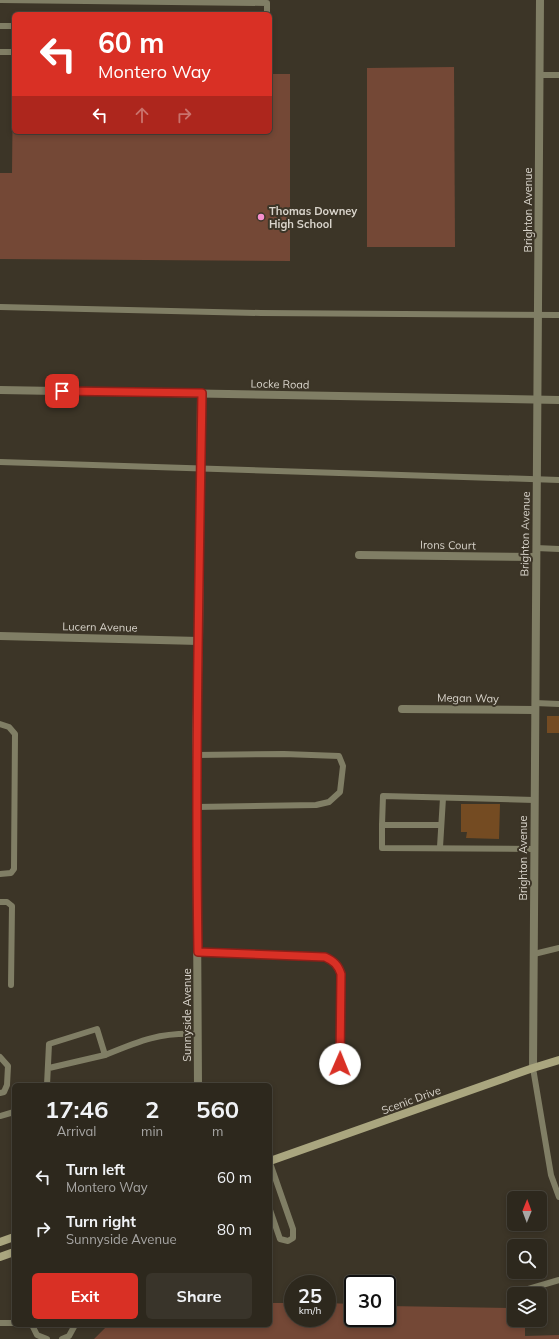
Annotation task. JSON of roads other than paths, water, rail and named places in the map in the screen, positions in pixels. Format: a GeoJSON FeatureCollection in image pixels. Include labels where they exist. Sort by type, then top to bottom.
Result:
{"type":"FeatureCollection","features":[{"type":"Feature","properties":{"kind":"main road","name":"Scenic Drive"},"geometry":{"type":"LineString","coordinates":[[272,1161],[559,1060]]}},
{"type":"Feature","properties":{"kind":"main road"},"geometry":{"type":"LineString","coordinates":[[0,1242],[12,1238]]}},
{"type":"Feature","properties":{"kind":"main road"},"geometry":{"type":"LineString","coordinates":[[0,1257],[12,1253]]}},
{"type":"Feature","properties":{"kind":"street","name":"Brighton Avenue"},"geometry":{"type":"LineString","coordinates":[[533,1068],[534,707],[538,399],[540,0]]}},
{"type":"Feature","properties":{"kind":"street","name":"Locke Road"},"geometry":{"type":"LineString","coordinates":[[0,390],[559,400]]}},
{"type":"Feature","properties":{"kind":"street","name":"Sunnyside Avenue"},"geometry":{"type":"LineString","coordinates":[[198,1083],[196,756],[202,393]]}},
{"type":"Feature","properties":{"kind":"street","name":"Irons Court"},"geometry":{"type":"LineString","coordinates":[[359,555],[536,557]]}},
{"type":"Feature","properties":{"kind":"street","name":"Lucern Avenue"},"geometry":{"type":"LineString","coordinates":[[0,636],[199,641]]}},
{"type":"Feature","properties":{"kind":"street","name":"Megan Way"},"geometry":{"type":"LineString","coordinates":[[402,708],[534,707]]}},
{"type":"Feature","properties":{"kind":"street"},"geometry":{"type":"LineString","coordinates":[[198,952],[325,957],[336,964],[341,974],[340,1079]]}},
{"type":"Feature","properties":{"kind":"lane"},"geometry":{"type":"LineString","coordinates":[[0,0],[267,2],[267,12]]}},
{"type":"Feature","properties":{"kind":"lane"},"geometry":{"type":"LineString","coordinates":[[0,26],[12,26]]}},
{"type":"Feature","properties":{"kind":"lane"},"geometry":{"type":"LineString","coordinates":[[0,52],[12,52]]}},
{"type":"Feature","properties":{"kind":"lane"},"geometry":{"type":"LineString","coordinates":[[540,74],[559,75]]}},
{"type":"Feature","properties":{"kind":"lane"},"geometry":{"type":"LineString","coordinates":[[0,308],[261,313],[559,315]]}},
{"type":"Feature","properties":{"kind":"lane"},"geometry":{"type":"LineString","coordinates":[[0,462],[559,480]]}},
{"type":"Feature","properties":{"kind":"lane"},"geometry":{"type":"LineString","coordinates":[[536,548],[559,549]]}},
{"type":"Feature","properties":{"kind":"lane"},"geometry":{"type":"LineString","coordinates":[[534,707],[559,704]]}},
{"type":"Feature","properties":{"kind":"lane"},"geometry":{"type":"LineString","coordinates":[[0,724],[9,728],[15,734],[15,750],[14,869],[11,874],[0,874]]}},
{"type":"Feature","properties":{"kind":"lane"},"geometry":{"type":"LineString","coordinates":[[196,756],[284,754],[339,756],[343,766],[340,792],[329,802],[316,805],[196,807]]}},
{"type":"Feature","properties":{"kind":"lane"},"geometry":{"type":"LineString","coordinates":[[534,800],[383,796],[382,825],[382,848],[440,847],[534,849]]}},
{"type":"Feature","properties":{"kind":"lane"},"geometry":{"type":"LineString","coordinates":[[440,847],[443,798]]}},
{"type":"Feature","properties":{"kind":"lane"},"geometry":{"type":"LineString","coordinates":[[382,825],[441,825]]}},
{"type":"Feature","properties":{"kind":"lane"},"geometry":{"type":"LineString","coordinates":[[0,902],[7,902],[12,906],[11,985]]}},
{"type":"Feature","properties":{"kind":"lane"},"geometry":{"type":"LineString","coordinates":[[534,954],[559,948]]}},
{"type":"Feature","properties":{"kind":"lane"},"geometry":{"type":"LineString","coordinates":[[47,1083],[49,1044],[97,1028],[105,1055]]}},
{"type":"Feature","properties":{"kind":"lane"},"geometry":{"type":"LineString","coordinates":[[49,1068],[105,1055],[146,1038],[176,1033],[198,1034]]}},
{"type":"Feature","properties":{"kind":"lane"},"geometry":{"type":"LineString","coordinates":[[0,1057],[8,1066],[7,1085],[4,1092],[0,1093]]}},
{"type":"Feature","properties":{"kind":"lane"},"geometry":{"type":"LineString","coordinates":[[533,1068],[551,1175],[559,1197]]}},
{"type":"Feature","properties":{"kind":"lane"},"geometry":{"type":"LineString","coordinates":[[0,1116],[12,1113]]}},
{"type":"Feature","properties":{"kind":"lane"},"geometry":{"type":"LineString","coordinates":[[272,1168],[294,1229],[293,1238],[288,1241],[280,1239],[272,1216]]}},
{"type":"Feature","properties":{"kind":"lane"},"geometry":{"type":"LineString","coordinates":[[535,1287],[559,1280]]}},
{"type":"Feature","properties":{"kind":"lane"},"geometry":{"type":"LineString","coordinates":[[0,1323],[12,1323]]}},
{"type":"Feature","properties":{"kind":"lane"},"geometry":{"type":"LineString","coordinates":[[33,1327],[38,1335],[47,1339]]}},
{"type":"Feature","properties":{"kind":"lane"},"geometry":{"type":"LineString","coordinates":[[62,1339],[69,1336],[74,1327]]}},
{"type":"Feature","properties":{"kind":"place","name":"Thomas Downey High School"},"geometry":{"type":"Point","coordinates":[261,217]}}]}
